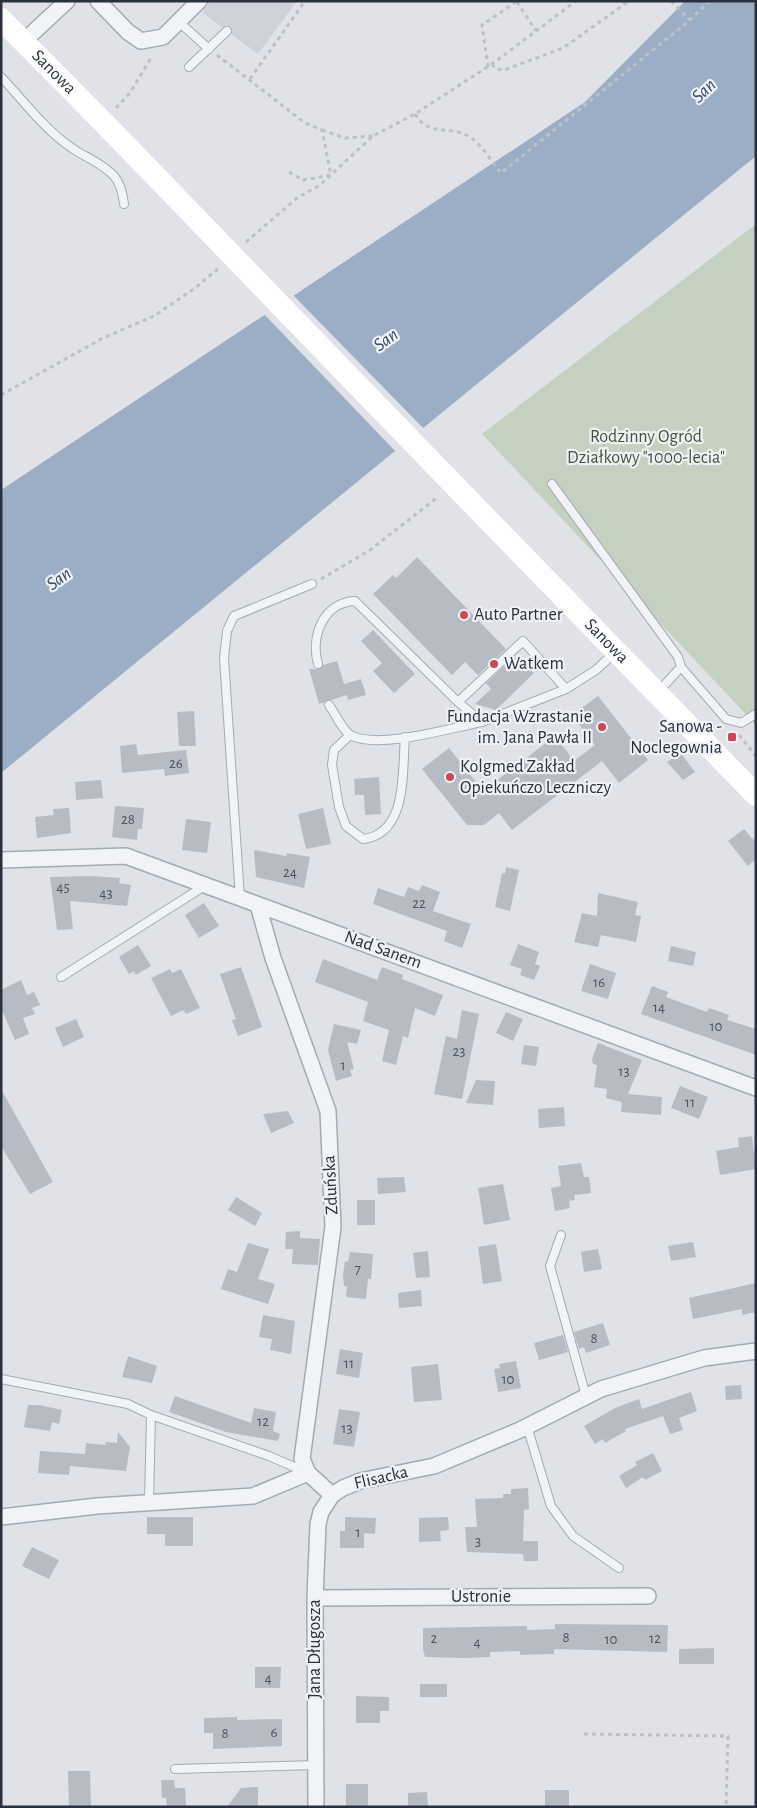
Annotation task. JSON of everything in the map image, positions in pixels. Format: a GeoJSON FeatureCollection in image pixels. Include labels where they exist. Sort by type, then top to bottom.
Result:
{"type":"FeatureCollection","features":[{"type":"Feature","properties":{"kind":"main road","name":"Sanowa"},"geometry":{"type":"LineString","coordinates":[[1,18],[24,42],[108,119],[450,490],[615,651],[756,795]]}},
{"type":"Feature","properties":{"kind":"street"},"geometry":{"type":"LineString","coordinates":[[24,42],[67,1]]}},
{"type":"Feature","properties":{"kind":"street"},"geometry":{"type":"LineString","coordinates":[[98,1],[128,32],[141,41],[163,37],[199,1]]}},
{"type":"Feature","properties":{"kind":"street","name":"Nad Sanem"},"geometry":{"type":"LineString","coordinates":[[1,860],[126,856],[756,1088]]}},
{"type":"Feature","properties":{"kind":"street","name":"Zduńska"},"geometry":{"type":"LineString","coordinates":[[258,905],[273,958],[328,1112],[333,1227],[302,1459],[308,1473]]}},
{"type":"Feature","properties":{"kind":"street","name":"Flisacka"},"geometry":{"type":"LineString","coordinates":[[308,1473],[332,1495],[360,1481],[434,1466],[527,1426],[601,1389],[704,1358],[756,1351]]}},
{"type":"Feature","properties":{"kind":"street"},"geometry":{"type":"LineString","coordinates":[[1,1517],[149,1503],[253,1496],[308,1473]]}},
{"type":"Feature","properties":{"kind":"street","name":"Jana Długosza"},"geometry":{"type":"LineString","coordinates":[[316,1807],[315,1598],[318,1524],[321,1512],[332,1495]]}},
{"type":"Feature","properties":{"kind":"street","name":"Ustronie"},"geometry":{"type":"LineString","coordinates":[[315,1598],[648,1596]]}},
{"type":"Feature","properties":{"kind":"lane"},"geometry":{"type":"LineString","coordinates":[[178,22],[209,49]]}},
{"type":"Feature","properties":{"kind":"lane"},"geometry":{"type":"LineString","coordinates":[[189,67],[227,31]]}},
{"type":"Feature","properties":{"kind":"lane"},"geometry":{"type":"LineString","coordinates":[[1,77],[50,129],[72,148],[98,162],[115,177],[122,192],[124,204]]}},
{"type":"Feature","properties":{"kind":"lane"},"geometry":{"type":"LineString","coordinates":[[552,484],[678,657],[681,667],[726,719],[741,723],[756,714]]}},
{"type":"Feature","properties":{"kind":"lane"},"geometry":{"type":"LineString","coordinates":[[240,898],[224,658],[228,631],[234,616],[312,584]]}},
{"type":"Feature","properties":{"kind":"lane"},"geometry":{"type":"LineString","coordinates":[[318,664],[316,656],[318,631],[326,615],[343,601],[355,601],[458,702],[482,722]]}},
{"type":"Feature","properties":{"kind":"lane"},"geometry":{"type":"LineString","coordinates":[[458,702],[523,641],[566,689]]}},
{"type":"Feature","properties":{"kind":"lane"},"geometry":{"type":"LineString","coordinates":[[329,705],[350,735],[368,740],[405,737],[482,722],[566,689],[596,670],[615,651]]}},
{"type":"Feature","properties":{"kind":"lane"},"geometry":{"type":"LineString","coordinates":[[656,695],[681,667]]}},
{"type":"Feature","properties":{"kind":"lane"},"geometry":{"type":"LineString","coordinates":[[350,735],[334,750],[332,765],[339,807],[346,826],[363,839],[375,838],[383,831],[398,808],[405,737]]}},
{"type":"Feature","properties":{"kind":"lane"},"geometry":{"type":"LineString","coordinates":[[61,977],[206,885]]}},
{"type":"Feature","properties":{"kind":"lane"},"geometry":{"type":"LineString","coordinates":[[561,1235],[550,1266],[586,1396]]}},
{"type":"Feature","properties":{"kind":"lane"},"geometry":{"type":"LineString","coordinates":[[1,1379],[128,1404],[269,1456],[308,1473]]}},
{"type":"Feature","properties":{"kind":"lane"},"geometry":{"type":"LineString","coordinates":[[149,1503],[151,1414]]}},
{"type":"Feature","properties":{"kind":"lane"},"geometry":{"type":"LineString","coordinates":[[527,1426],[550,1506],[574,1536],[619,1568]]}},
{"type":"Feature","properties":{"kind":"lane"},"geometry":{"type":"LineString","coordinates":[[175,1769],[316,1765]]}},
{"type":"Feature","properties":{"kind":"path"},"geometry":{"type":"LineString","coordinates":[[250,79],[305,1]]}},
{"type":"Feature","properties":{"kind":"path"},"geometry":{"type":"LineString","coordinates":[[248,241],[298,198],[313,190],[331,175],[373,136],[415,114],[488,67],[576,1]]}},
{"type":"Feature","properties":{"kind":"path"},"geometry":{"type":"LineString","coordinates":[[492,64],[496,69],[504,70],[563,48],[629,1]]}},
{"type":"Feature","properties":{"kind":"path"},"geometry":{"type":"LineString","coordinates":[[671,1],[690,20]]}},
{"type":"Feature","properties":{"kind":"path"},"geometry":{"type":"LineString","coordinates":[[415,114],[422,124],[430,129],[457,130],[473,139],[501,174],[690,20],[709,1]]}},
{"type":"Feature","properties":{"kind":"path"},"geometry":{"type":"LineString","coordinates":[[488,67],[482,25],[517,2],[536,31]]}},
{"type":"Feature","properties":{"kind":"path"},"geometry":{"type":"LineString","coordinates":[[209,49],[305,123],[346,138],[373,136]]}},
{"type":"Feature","properties":{"kind":"path"},"geometry":{"type":"LineString","coordinates":[[108,119],[130,93],[152,56]]}},
{"type":"Feature","properties":{"kind":"path"},"geometry":{"type":"LineString","coordinates":[[322,130],[331,175]]}},
{"type":"Feature","properties":{"kind":"path"},"geometry":{"type":"LineString","coordinates":[[287,171],[303,180],[331,175]]}},
{"type":"Feature","properties":{"kind":"path"},"geometry":{"type":"LineString","coordinates":[[1,395],[103,338],[154,316],[196,288],[216,270]]}},
{"type":"Feature","properties":{"kind":"path"},"geometry":{"type":"LineString","coordinates":[[312,584],[370,550],[450,490]]}},
{"type":"Feature","properties":{"kind":"path"},"geometry":{"type":"LineString","coordinates":[[726,719],[756,756]]}},
{"type":"Feature","properties":{"kind":"path"},"geometry":{"type":"LineString","coordinates":[[584,1734],[728,1736],[726,1807]]}},
{"type":"Feature","properties":{"kind":"shaded area"},"geometry":{"type":"Polygon","coordinates":[[[210,1],[297,1],[258,54],[202,12],[210,1]]]}},
{"type":"Feature","properties":{"kind":"green space","name":"Rodzinny Ogród Działkowy \"1000-lecia\""},"geometry":{"type":"Polygon","coordinates":[[[756,224],[756,725],[482,434],[756,224]]]}},
{"type":"Feature","properties":{"kind":"water","name":"San"},"geometry":{"type":"Polygon","coordinates":[[[685,1],[756,1],[756,156],[1,773],[1,490],[585,102],[685,1]]]}},
{"type":"Feature","properties":{"kind":"pier"},"geometry":{"type":"Polygon","coordinates":[[[292,294],[425,430],[397,453],[263,313],[292,294]]]}},
{"type":"Feature","properties":{"kind":"building"},"geometry":{"type":"Polygon","coordinates":[[[417,557],[506,649],[478,675],[465,662],[452,675],[373,594],[393,575],[396,578],[417,557]]]}},
{"type":"Feature","properties":{"kind":"building"},"geometry":{"type":"Polygon","coordinates":[[[373,630],[415,674],[394,693],[373,671],[382,663],[361,641],[373,630]]]}},
{"type":"Feature","properties":{"kind":"building"},"geometry":{"type":"Polygon","coordinates":[[[514,657],[534,673],[496,710],[475,704],[491,689],[486,683],[514,657]]]}},
{"type":"Feature","properties":{"kind":"building"},"geometry":{"type":"Polygon","coordinates":[[[337,661],[344,684],[361,679],[366,695],[348,700],[347,695],[319,704],[309,669],[319,669],[323,665],[337,661]]]}},
{"type":"Feature","properties":{"kind":"building"},"geometry":{"type":"Polygon","coordinates":[[[598,696],[648,760],[619,783],[602,761],[512,830],[499,813],[484,825],[467,825],[422,769],[449,748],[483,791],[555,736],[574,761],[595,745],[572,715],[598,696]]]}},
{"type":"Feature","properties":{"kind":"building"},"geometry":{"type":"Polygon","coordinates":[[[194,711],[196,746],[179,746],[177,712],[194,711]]]}},
{"type":"Feature","properties":{"kind":"building"},"geometry":{"type":"Polygon","coordinates":[[[136,744],[138,755],[186,750],[189,773],[165,776],[164,769],[122,773],[120,746],[136,744]]]}},
{"type":"Feature","properties":{"kind":"building"},"geometry":{"type":"Polygon","coordinates":[[[680,752],[695,772],[683,780],[667,762],[680,752]]]}},
{"type":"Feature","properties":{"kind":"building"},"geometry":{"type":"Polygon","coordinates":[[[379,777],[381,814],[365,815],[364,795],[355,795],[354,779],[379,777]]]}},
{"type":"Feature","properties":{"kind":"building"},"geometry":{"type":"Polygon","coordinates":[[[101,780],[103,798],[76,800],[75,782],[101,780]]]}},
{"type":"Feature","properties":{"kind":"building"},"geometry":{"type":"Polygon","coordinates":[[[115,806],[144,808],[142,829],[138,829],[137,840],[112,837],[115,806]]]}},
{"type":"Feature","properties":{"kind":"building"},"geometry":{"type":"Polygon","coordinates":[[[69,808],[71,833],[37,838],[35,817],[54,815],[53,809],[69,808]]]}},
{"type":"Feature","properties":{"kind":"building"},"geometry":{"type":"Polygon","coordinates":[[[323,808],[331,844],[306,849],[298,814],[323,808]]]}},
{"type":"Feature","properties":{"kind":"building"},"geometry":{"type":"Polygon","coordinates":[[[186,819],[211,822],[207,853],[182,850],[186,819]]]}},
{"type":"Feature","properties":{"kind":"building"},"geometry":{"type":"Polygon","coordinates":[[[744,829],[756,843],[756,859],[748,866],[728,841],[744,829]]]}},
{"type":"Feature","properties":{"kind":"building"},"geometry":{"type":"Polygon","coordinates":[[[254,850],[286,856],[287,853],[310,857],[304,888],[256,877],[254,850]]]}},
{"type":"Feature","properties":{"kind":"building"},"geometry":{"type":"Polygon","coordinates":[[[506,867],[519,870],[510,911],[495,907],[502,873],[505,874],[506,867]]]}},
{"type":"Feature","properties":{"kind":"building"},"geometry":{"type":"Polygon","coordinates":[[[90,876],[120,878],[119,883],[131,885],[127,906],[70,901],[73,929],[57,930],[50,877],[90,876]]]}},
{"type":"Feature","properties":{"kind":"building"},"geometry":{"type":"Polygon","coordinates":[[[422,885],[440,892],[433,911],[471,924],[462,948],[444,941],[447,931],[373,904],[378,888],[404,897],[408,887],[419,891],[422,885]]]}},
{"type":"Feature","properties":{"kind":"building"},"geometry":{"type":"Polygon","coordinates":[[[598,893],[638,902],[635,915],[641,916],[636,942],[601,935],[598,947],[574,942],[582,913],[597,916],[598,893]]]}},
{"type":"Feature","properties":{"kind":"building"},"geometry":{"type":"Polygon","coordinates":[[[204,903],[219,926],[199,938],[185,915],[204,903]]]}},
{"type":"Feature","properties":{"kind":"building"},"geometry":{"type":"Polygon","coordinates":[[[518,944],[539,952],[535,964],[540,966],[534,980],[520,975],[522,969],[510,965],[518,944]]]}},
{"type":"Feature","properties":{"kind":"building"},"geometry":{"type":"Polygon","coordinates":[[[138,945],[151,966],[136,975],[134,971],[129,974],[119,957],[138,945]]]}},
{"type":"Feature","properties":{"kind":"building"},"geometry":{"type":"Polygon","coordinates":[[[671,946],[696,952],[693,966],[668,961],[671,946]]]}},
{"type":"Feature","properties":{"kind":"building"},"geometry":{"type":"Polygon","coordinates":[[[323,959],[377,980],[382,967],[403,975],[402,979],[443,995],[435,1016],[415,1008],[408,1038],[403,1036],[396,1065],[382,1061],[389,1030],[363,1021],[368,1002],[315,982],[323,959]]]}},
{"type":"Feature","properties":{"kind":"building"},"geometry":{"type":"Polygon","coordinates":[[[590,964],[616,973],[608,999],[581,991],[590,964]]]}},
{"type":"Feature","properties":{"kind":"building"},"geometry":{"type":"Polygon","coordinates":[[[241,967],[262,1027],[238,1036],[232,1020],[236,1019],[220,974],[241,967]]]}},
{"type":"Feature","properties":{"kind":"building"},"geometry":{"type":"Polygon","coordinates":[[[170,969],[172,973],[181,969],[200,1008],[186,1014],[183,1010],[171,1016],[151,978],[170,969]]]}},
{"type":"Feature","properties":{"kind":"building"},"geometry":{"type":"Polygon","coordinates":[[[21,980],[27,995],[34,992],[40,1005],[32,1008],[35,1014],[23,1018],[29,1034],[15,1040],[1,1008],[1,990],[21,980]]]}},
{"type":"Feature","properties":{"kind":"building"},"geometry":{"type":"Polygon","coordinates":[[[652,986],[668,992],[666,997],[707,1012],[709,1008],[729,1015],[727,1020],[756,1029],[756,1055],[641,1014],[652,986]]]}},
{"type":"Feature","properties":{"kind":"building"},"geometry":{"type":"Polygon","coordinates":[[[462,1010],[479,1014],[462,1099],[434,1094],[446,1036],[457,1039],[462,1010]]]}},
{"type":"Feature","properties":{"kind":"building"},"geometry":{"type":"Polygon","coordinates":[[[506,1012],[523,1019],[513,1041],[496,1033],[506,1012]]]}},
{"type":"Feature","properties":{"kind":"building"},"geometry":{"type":"Polygon","coordinates":[[[76,1019],[84,1037],[63,1047],[55,1028],[76,1019]]]}},
{"type":"Feature","properties":{"kind":"building"},"geometry":{"type":"Polygon","coordinates":[[[334,1024],[361,1030],[357,1044],[347,1042],[354,1069],[350,1070],[352,1076],[336,1081],[328,1050],[334,1024]]]}},
{"type":"Feature","properties":{"kind":"building"},"geometry":{"type":"Polygon","coordinates":[[[598,1043],[642,1060],[628,1094],[662,1097],[661,1115],[621,1112],[622,1102],[606,1098],[607,1089],[594,1087],[597,1065],[593,1064],[592,1059],[598,1043]]]}},
{"type":"Feature","properties":{"kind":"building"},"geometry":{"type":"Polygon","coordinates":[[[524,1045],[539,1047],[536,1066],[521,1064],[524,1045]]]}},
{"type":"Feature","properties":{"kind":"building"},"geometry":{"type":"Polygon","coordinates":[[[476,1080],[495,1081],[493,1105],[466,1103],[476,1080]]]}},
{"type":"Feature","properties":{"kind":"building"},"geometry":{"type":"Polygon","coordinates":[[[680,1086],[708,1097],[699,1119],[671,1108],[680,1086]]]}},
{"type":"Feature","properties":{"kind":"building"},"geometry":{"type":"Polygon","coordinates":[[[1,1089],[53,1182],[30,1194],[1,1146],[1,1089]]]}},
{"type":"Feature","properties":{"kind":"building"},"geometry":{"type":"Polygon","coordinates":[[[564,1107],[565,1126],[539,1128],[538,1109],[564,1107]]]}},
{"type":"Feature","properties":{"kind":"building"},"geometry":{"type":"Polygon","coordinates":[[[288,1111],[294,1123],[271,1133],[263,1114],[288,1111]]]}},
{"type":"Feature","properties":{"kind":"building"},"geometry":{"type":"Polygon","coordinates":[[[752,1136],[756,1169],[720,1175],[716,1151],[739,1147],[738,1138],[752,1136]]]}},
{"type":"Feature","properties":{"kind":"building"},"geometry":{"type":"Polygon","coordinates":[[[581,1163],[584,1177],[589,1177],[591,1193],[574,1195],[575,1200],[569,1201],[570,1208],[555,1211],[551,1188],[561,1186],[558,1166],[581,1163]]]}},
{"type":"Feature","properties":{"kind":"building"},"geometry":{"type":"Polygon","coordinates":[[[404,1177],[406,1192],[378,1194],[377,1178],[404,1177]]]}},
{"type":"Feature","properties":{"kind":"building"},"geometry":{"type":"Polygon","coordinates":[[[503,1184],[510,1220],[484,1225],[478,1188],[503,1184]]]}},
{"type":"Feature","properties":{"kind":"building"},"geometry":{"type":"Polygon","coordinates":[[[236,1197],[262,1213],[255,1226],[228,1210],[236,1197]]]}},
{"type":"Feature","properties":{"kind":"building"},"geometry":{"type":"Polygon","coordinates":[[[357,1200],[375,1200],[375,1225],[357,1225],[357,1200]]]}},
{"type":"Feature","properties":{"kind":"building"},"geometry":{"type":"Polygon","coordinates":[[[300,1231],[300,1238],[320,1239],[318,1265],[292,1264],[293,1249],[285,1249],[286,1232],[300,1231]]]}},
{"type":"Feature","properties":{"kind":"building"},"geometry":{"type":"Polygon","coordinates":[[[693,1242],[696,1257],[671,1261],[668,1246],[693,1242]]]}},
{"type":"Feature","properties":{"kind":"building"},"geometry":{"type":"Polygon","coordinates":[[[248,1243],[269,1249],[258,1279],[275,1284],[268,1304],[221,1289],[228,1269],[237,1272],[248,1243]]]}},
{"type":"Feature","properties":{"kind":"building"},"geometry":{"type":"Polygon","coordinates":[[[496,1244],[502,1281],[483,1284],[478,1247],[496,1244]]]}},
{"type":"Feature","properties":{"kind":"building"},"geometry":{"type":"Polygon","coordinates":[[[598,1249],[602,1269],[584,1272],[581,1252],[598,1249]]]}},
{"type":"Feature","properties":{"kind":"building"},"geometry":{"type":"Polygon","coordinates":[[[428,1251],[430,1277],[416,1278],[413,1253],[428,1251]]]}},
{"type":"Feature","properties":{"kind":"building"},"geometry":{"type":"Polygon","coordinates":[[[350,1252],[373,1254],[371,1279],[368,1279],[366,1299],[346,1297],[347,1286],[344,1286],[343,1276],[345,1261],[348,1262],[350,1252]]]}},
{"type":"Feature","properties":{"kind":"building"},"geometry":{"type":"Polygon","coordinates":[[[756,1283],[756,1312],[742,1315],[742,1309],[693,1319],[689,1298],[756,1283]]]}},
{"type":"Feature","properties":{"kind":"building"},"geometry":{"type":"Polygon","coordinates":[[[421,1290],[422,1306],[399,1308],[398,1293],[421,1290]]]}},
{"type":"Feature","properties":{"kind":"building"},"geometry":{"type":"Polygon","coordinates":[[[263,1315],[295,1321],[291,1354],[270,1350],[272,1339],[259,1337],[263,1315]]]}},
{"type":"Feature","properties":{"kind":"building"},"geometry":{"type":"Polygon","coordinates":[[[603,1323],[610,1345],[586,1353],[584,1347],[579,1349],[574,1332],[603,1323]]]}},
{"type":"Feature","properties":{"kind":"building"},"geometry":{"type":"Polygon","coordinates":[[[563,1335],[568,1352],[539,1360],[534,1343],[563,1335]]]}},
{"type":"Feature","properties":{"kind":"building"},"geometry":{"type":"Polygon","coordinates":[[[340,1349],[363,1353],[359,1378],[336,1374],[340,1349]]]}},
{"type":"Feature","properties":{"kind":"building"},"geometry":{"type":"Polygon","coordinates":[[[128,1356],[157,1366],[152,1383],[122,1377],[128,1356]]]}},
{"type":"Feature","properties":{"kind":"building"},"geometry":{"type":"Polygon","coordinates":[[[516,1361],[521,1388],[498,1392],[494,1369],[500,1368],[499,1364],[516,1361]]]}},
{"type":"Feature","properties":{"kind":"building"},"geometry":{"type":"Polygon","coordinates":[[[438,1364],[442,1400],[414,1402],[411,1367],[438,1364]]]}},
{"type":"Feature","properties":{"kind":"building"},"geometry":{"type":"Polygon","coordinates":[[[741,1385],[742,1399],[726,1400],[725,1386],[741,1385]]]}},
{"type":"Feature","properties":{"kind":"building"},"geometry":{"type":"Polygon","coordinates":[[[691,1392],[697,1411],[679,1418],[683,1430],[670,1434],[663,1416],[625,1429],[626,1431],[605,1443],[603,1439],[595,1444],[584,1426],[615,1408],[639,1399],[642,1409],[691,1392]]]}},
{"type":"Feature","properties":{"kind":"building"},"geometry":{"type":"Polygon","coordinates":[[[175,1396],[251,1423],[254,1408],[276,1412],[273,1431],[280,1434],[278,1441],[226,1432],[169,1412],[175,1396]]]}},
{"type":"Feature","properties":{"kind":"building"},"geometry":{"type":"Polygon","coordinates":[[[28,1405],[40,1405],[62,1410],[59,1424],[52,1422],[50,1431],[24,1427],[28,1405]]]}},
{"type":"Feature","properties":{"kind":"building"},"geometry":{"type":"Polygon","coordinates":[[[339,1409],[360,1412],[354,1447],[333,1444],[339,1409]]]}},
{"type":"Feature","properties":{"kind":"building"},"geometry":{"type":"Polygon","coordinates":[[[118,1432],[130,1447],[126,1471],[70,1466],[69,1475],[38,1473],[40,1451],[85,1454],[86,1443],[105,1445],[106,1442],[117,1443],[118,1432]]]}},
{"type":"Feature","properties":{"kind":"building"},"geometry":{"type":"Polygon","coordinates":[[[653,1453],[662,1471],[645,1480],[643,1477],[626,1488],[619,1476],[637,1465],[635,1462],[653,1453]]]}},
{"type":"Feature","properties":{"kind":"building"},"geometry":{"type":"Polygon","coordinates":[[[528,1488],[529,1509],[524,1510],[523,1541],[538,1541],[538,1561],[524,1561],[523,1554],[467,1552],[465,1527],[477,1527],[475,1499],[503,1498],[503,1494],[511,1494],[511,1489],[528,1488]]]}},
{"type":"Feature","properties":{"kind":"building"},"geometry":{"type":"Polygon","coordinates":[[[147,1517],[193,1517],[193,1546],[165,1546],[165,1534],[147,1534],[147,1517]]]}},
{"type":"Feature","properties":{"kind":"building"},"geometry":{"type":"Polygon","coordinates":[[[345,1517],[376,1518],[375,1534],[364,1533],[364,1548],[340,1548],[340,1531],[345,1531],[345,1517]]]}},
{"type":"Feature","properties":{"kind":"building"},"geometry":{"type":"Polygon","coordinates":[[[448,1517],[449,1530],[440,1531],[441,1541],[419,1542],[419,1518],[448,1517]]]}},
{"type":"Feature","properties":{"kind":"building"},"geometry":{"type":"Polygon","coordinates":[[[32,1547],[59,1560],[49,1579],[22,1566],[32,1547]]]}},
{"type":"Feature","properties":{"kind":"building"},"geometry":{"type":"Polygon","coordinates":[[[555,1624],[668,1625],[667,1652],[554,1649],[554,1654],[520,1655],[520,1651],[490,1652],[490,1657],[464,1658],[425,1657],[423,1649],[423,1628],[527,1626],[527,1630],[555,1629],[555,1624]]]}},
{"type":"Feature","properties":{"kind":"building"},"geometry":{"type":"Polygon","coordinates":[[[714,1648],[714,1664],[679,1664],[679,1649],[714,1648]]]}},
{"type":"Feature","properties":{"kind":"building"},"geometry":{"type":"Polygon","coordinates":[[[255,1667],[281,1667],[280,1688],[255,1688],[255,1667]]]}},
{"type":"Feature","properties":{"kind":"building"},"geometry":{"type":"Polygon","coordinates":[[[420,1684],[447,1684],[447,1697],[420,1697],[420,1684]]]}},
{"type":"Feature","properties":{"kind":"building"},"geometry":{"type":"Polygon","coordinates":[[[356,1696],[389,1697],[389,1711],[380,1711],[380,1723],[356,1723],[356,1696]]]}},
{"type":"Feature","properties":{"kind":"building"},"geometry":{"type":"Polygon","coordinates":[[[237,1717],[237,1720],[282,1719],[282,1746],[213,1749],[213,1733],[204,1733],[204,1718],[237,1717]]]}},
{"type":"Feature","properties":{"kind":"building"},"geometry":{"type":"Polygon","coordinates":[[[68,1771],[90,1771],[91,1807],[69,1807],[68,1771]]]}},
{"type":"Feature","properties":{"kind":"building"},"geometry":{"type":"Polygon","coordinates":[[[161,1780],[174,1780],[175,1788],[185,1788],[186,1807],[167,1807],[166,1798],[162,1798],[161,1780]]]}},
{"type":"Feature","properties":{"kind":"building"},"geometry":{"type":"Polygon","coordinates":[[[346,1784],[368,1784],[368,1807],[346,1807],[346,1784]]]}},
{"type":"Feature","properties":{"kind":"building"},"geometry":{"type":"Polygon","coordinates":[[[258,1787],[258,1807],[227,1807],[241,1788],[258,1787]]]}},
{"type":"Feature","properties":{"kind":"building"},"geometry":{"type":"Polygon","coordinates":[[[545,1790],[569,1790],[569,1807],[545,1807],[545,1790]]]}},
{"type":"Feature","properties":{"kind":"building"},"geometry":{"type":"Polygon","coordinates":[[[427,1792],[428,1807],[408,1807],[408,1793],[427,1792]]]}},
{"type":"Feature","properties":{"kind":"place","name":"Auto Partner"},"geometry":{"type":"Point","coordinates":[464,615]}},
{"type":"Feature","properties":{"kind":"place","name":"Watkem"},"geometry":{"type":"Point","coordinates":[494,664]}},
{"type":"Feature","properties":{"kind":"place","name":"Fundacja Wzrastanie im. Jana Pawła II"},"geometry":{"type":"Point","coordinates":[602,727]}},
{"type":"Feature","properties":{"kind":"place","name":"Sanowa - Noclegownia"},"geometry":{"type":"Point","coordinates":[732,737]}},
{"type":"Feature","properties":{"kind":"place","name":"Kolgmed Zakład Opiekuńczo Leczniczy"},"geometry":{"type":"Point","coordinates":[450,777]}}]}
